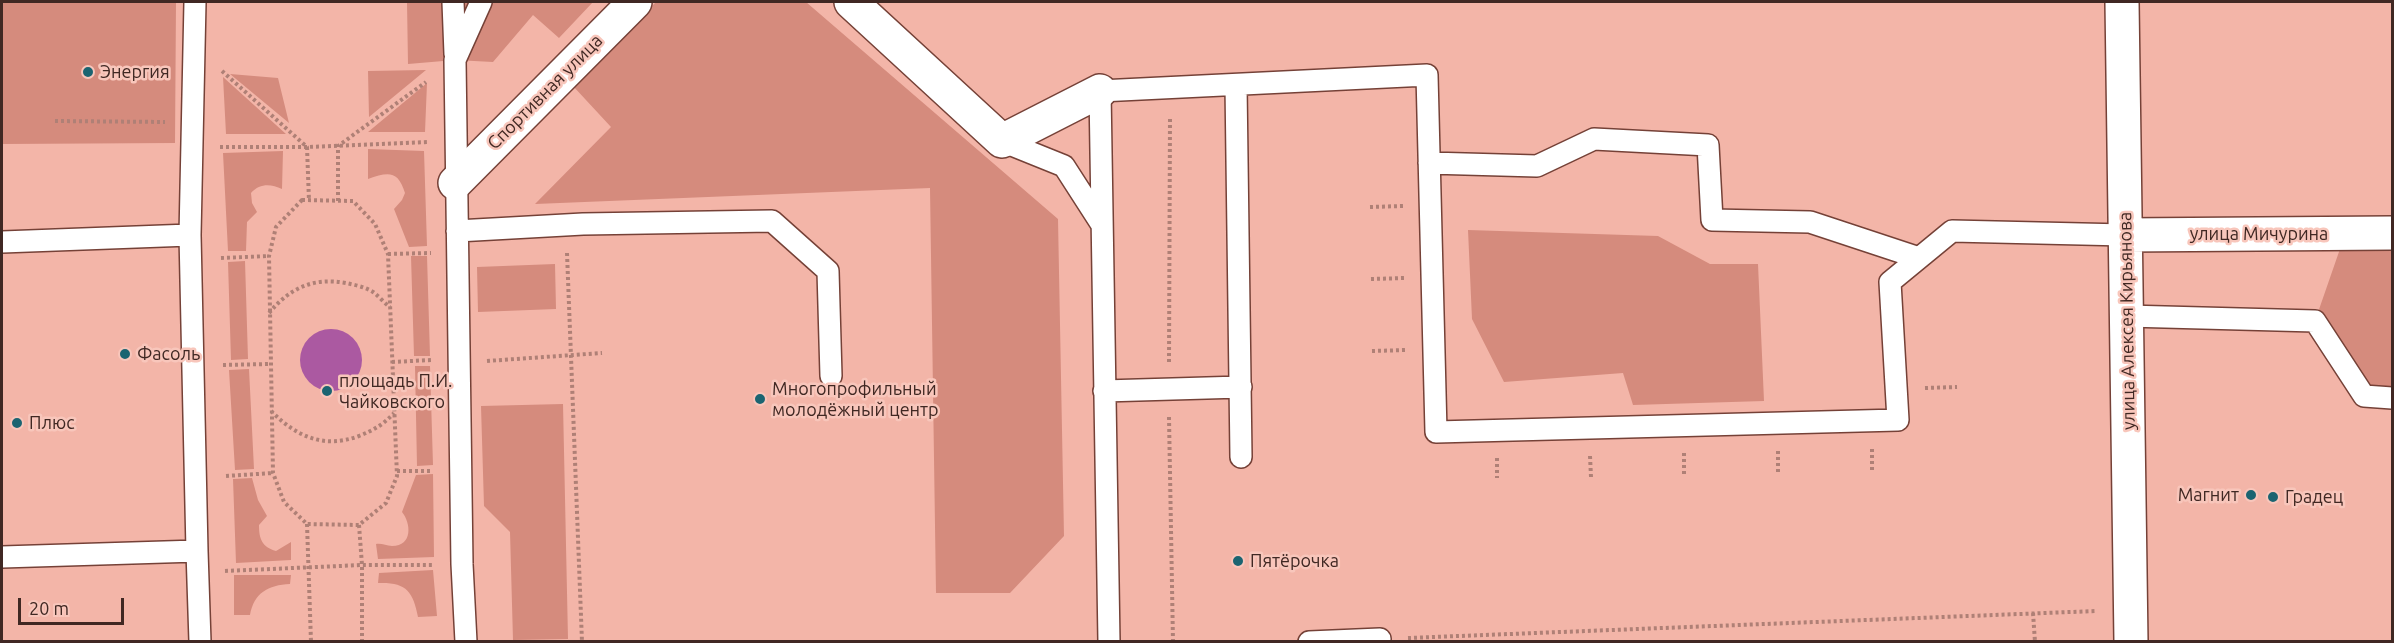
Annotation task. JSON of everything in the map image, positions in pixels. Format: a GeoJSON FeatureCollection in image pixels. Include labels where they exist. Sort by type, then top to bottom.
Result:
{"type":"FeatureCollection","features":[{"type":"Feature","properties":{"kind":"street","name":"Спортивная улица"},"geometry":{"type":"LineString","coordinates":[[455,183],[635,2]]}},
{"type":"Feature","properties":{"kind":"street"},"geometry":{"type":"LineString","coordinates":[[851,2],[1002,141],[1100,91]]}},
{"type":"Feature","properties":{"kind":"street","name":"улица Алексея Кирьянова"},"geometry":{"type":"LineString","coordinates":[[2122,2],[2131,642]]}},
{"type":"Feature","properties":{"kind":"street","name":"улица Мичурина"},"geometry":{"type":"LineString","coordinates":[[2125,235],[2392,233]]}},
{"type":"Feature","properties":{"kind":"lane"},"geometry":{"type":"LineString","coordinates":[[195,2],[190,235],[200,642]]}},
{"type":"Feature","properties":{"kind":"lane"},"geometry":{"type":"LineString","coordinates":[[453,2],[462,564],[466,642]]}},
{"type":"Feature","properties":{"kind":"lane"},"geometry":{"type":"LineString","coordinates":[[455,60],[481,2]]}},
{"type":"Feature","properties":{"kind":"lane"},"geometry":{"type":"LineString","coordinates":[[1109,642],[1100,91],[1427,75],[1436,432],[1898,420],[1890,282],[1952,231],[2125,235]]}},
{"type":"Feature","properties":{"kind":"lane"},"geometry":{"type":"LineString","coordinates":[[1236,84],[1241,457]]}},
{"type":"Feature","properties":{"kind":"lane"},"geometry":{"type":"LineString","coordinates":[[1429,163],[1537,166],[1594,140],[1708,145],[1712,220],[1810,222],[1919,258]]}},
{"type":"Feature","properties":{"kind":"lane"},"geometry":{"type":"LineString","coordinates":[[1002,141],[1064,166],[1102,226]]}},
{"type":"Feature","properties":{"kind":"lane"},"geometry":{"type":"LineString","coordinates":[[457,231],[583,224],[772,221],[828,271],[831,376]]}},
{"type":"Feature","properties":{"kind":"lane"},"geometry":{"type":"LineString","coordinates":[[2,242],[190,235]]}},
{"type":"Feature","properties":{"kind":"lane"},"geometry":{"type":"LineString","coordinates":[[2127,316],[2315,321],[2364,396],[2392,398]]}},
{"type":"Feature","properties":{"kind":"lane"},"geometry":{"type":"LineString","coordinates":[[1104,391],[1240,387]]}},
{"type":"Feature","properties":{"kind":"lane"},"geometry":{"type":"LineString","coordinates":[[2,557],[197,561]]}},
{"type":"Feature","properties":{"kind":"lane"},"geometry":{"type":"LineString","coordinates":[[1309,642],[1380,639]]}},
{"type":"Feature","properties":{"kind":"path"},"geometry":{"type":"LineString","coordinates":[[194,47],[307,147],[309,201]]}},
{"type":"Feature","properties":{"kind":"path"},"geometry":{"type":"LineString","coordinates":[[338,146],[455,60]]}},
{"type":"Feature","properties":{"kind":"path"},"geometry":{"type":"LineString","coordinates":[[55,121],[193,122]]}},
{"type":"Feature","properties":{"kind":"path"},"geometry":{"type":"LineString","coordinates":[[219,158],[219,147],[307,147],[430,142]]}},
{"type":"Feature","properties":{"kind":"path"},"geometry":{"type":"LineString","coordinates":[[338,146],[338,201]]}},
{"type":"Feature","properties":{"kind":"path"},"geometry":{"type":"LineString","coordinates":[[302,200],[338,201],[353,201],[375,224],[388,254],[397,471],[386,503],[359,525],[308,524],[284,502],[273,473],[268,256],[276,227],[302,200]]}},
{"type":"Feature","properties":{"kind":"path"},"geometry":{"type":"LineString","coordinates":[[221,247],[222,270]]}},
{"type":"Feature","properties":{"kind":"path"},"geometry":{"type":"LineString","coordinates":[[567,251],[582,642]]}},
{"type":"Feature","properties":{"kind":"path"},"geometry":{"type":"LineString","coordinates":[[388,254],[434,253]]}},
{"type":"Feature","properties":{"kind":"path"},"geometry":{"type":"LineString","coordinates":[[221,258],[268,256]]}},
{"type":"Feature","properties":{"kind":"path"},"geometry":{"type":"LineString","coordinates":[[268,314],[280,300],[310,282],[334,281],[357,285],[373,292],[390,308]]}},
{"type":"Feature","properties":{"kind":"path"},"geometry":{"type":"LineString","coordinates":[[223,353],[224,376]]}},
{"type":"Feature","properties":{"kind":"path"},"geometry":{"type":"LineString","coordinates":[[460,362],[602,353]]}},
{"type":"Feature","properties":{"kind":"path"},"geometry":{"type":"LineString","coordinates":[[392,362],[438,360]]}},
{"type":"Feature","properties":{"kind":"path"},"geometry":{"type":"LineString","coordinates":[[223,365],[269,364]]}},
{"type":"Feature","properties":{"kind":"path"},"geometry":{"type":"LineString","coordinates":[[270,411],[295,432],[323,442],[338,442],[372,431],[385,423],[394,413]]}},
{"type":"Feature","properties":{"kind":"path"},"geometry":{"type":"LineString","coordinates":[[225,464],[226,488]]}},
{"type":"Feature","properties":{"kind":"path"},"geometry":{"type":"LineString","coordinates":[[397,471],[441,471]]}},
{"type":"Feature","properties":{"kind":"path"},"geometry":{"type":"LineString","coordinates":[[226,476],[273,473]]}},
{"type":"Feature","properties":{"kind":"path"},"geometry":{"type":"LineString","coordinates":[[308,524],[311,642]]}},
{"type":"Feature","properties":{"kind":"path"},"geometry":{"type":"LineString","coordinates":[[359,525],[362,565],[362,642]]}},
{"type":"Feature","properties":{"kind":"path"},"geometry":{"type":"LineString","coordinates":[[227,559],[228,571]]}},
{"type":"Feature","properties":{"kind":"path"},"geometry":{"type":"LineString","coordinates":[[197,561],[228,571],[362,565],[462,564]]}},
{"type":"Feature","properties":{"kind":"path"},"geometry":{"type":"LineString","coordinates":[[1380,639],[2130,609]]}},
{"type":"Feature","properties":{"kind":"path"},"geometry":{"type":"LineString","coordinates":[[2033,613],[2035,642]]}},
{"type":"Feature","properties":{"kind":"shaded area","name":"Энергия"},"geometry":{"type":"Polygon","coordinates":[[[2,2],[176,2],[175,143],[2,144],[2,2]]]}},
{"type":"Feature","properties":{"kind":"shaded area"},"geometry":{"type":"Polygon","coordinates":[[[407,2],[593,2],[559,38],[533,15],[493,62],[455,60],[408,64],[407,2]]]}},
{"type":"Feature","properties":{"kind":"shaded area"},"geometry":{"type":"Polygon","coordinates":[[[656,2],[806,2],[1058,219],[1064,536],[1010,593],[936,593],[930,188],[535,204],[611,127],[573,86],[656,2]]]}},
{"type":"Feature","properties":{"kind":"shaded area"},"geometry":{"type":"Polygon","coordinates":[[[426,70],[369,117],[368,71],[426,70]]]}},
{"type":"Feature","properties":{"kind":"shaded area"},"geometry":{"type":"Polygon","coordinates":[[[230,74],[278,78],[289,123],[230,74]]]}},
{"type":"Feature","properties":{"kind":"shaded area"},"geometry":{"type":"Polygon","coordinates":[[[223,77],[286,134],[226,134],[223,77]]]}},
{"type":"Feature","properties":{"kind":"shaded area"},"geometry":{"type":"Polygon","coordinates":[[[427,83],[425,132],[368,132],[427,83]]]}},
{"type":"Feature","properties":{"kind":"shaded area"},"geometry":{"type":"Polygon","coordinates":[[[368,149],[424,151],[427,246],[409,247],[394,209],[405,193],[399,180],[391,175],[368,179],[368,149]]]}},
{"type":"Feature","properties":{"kind":"shaded area"},"geometry":{"type":"Polygon","coordinates":[[[283,151],[282,189],[266,185],[258,187],[251,193],[252,203],[257,212],[247,222],[246,251],[228,251],[223,153],[283,151]]]}},
{"type":"Feature","properties":{"kind":"shaded area"},"geometry":{"type":"Polygon","coordinates":[[[1468,230],[1658,236],[1710,264],[1758,264],[1764,401],[1633,405],[1623,373],[1504,382],[1472,319],[1468,230]]]}},
{"type":"Feature","properties":{"kind":"shaded area"},"geometry":{"type":"Polygon","coordinates":[[[2341,246],[2392,246],[2392,393],[2364,396],[2315,321],[2341,246]]]}},
{"type":"Feature","properties":{"kind":"shaded area"},"geometry":{"type":"Polygon","coordinates":[[[411,256],[427,256],[430,356],[414,356],[411,256]]]}},
{"type":"Feature","properties":{"kind":"shaded area"},"geometry":{"type":"Polygon","coordinates":[[[245,261],[248,359],[231,360],[228,262],[245,261]]]}},
{"type":"Feature","properties":{"kind":"shaded area"},"geometry":{"type":"Polygon","coordinates":[[[555,264],[556,309],[478,312],[477,267],[555,264]]]}},
{"type":"Feature","properties":{"kind":"shaded area"},"geometry":{"type":"Polygon","coordinates":[[[325,329],[337,329],[353,338],[360,348],[362,360],[360,372],[353,382],[337,391],[325,391],[314,386],[305,377],[300,366],[300,354],[305,343],[314,334],[325,329]]]}},
{"type":"Feature","properties":{"kind":"shaded area"},"geometry":{"type":"Polygon","coordinates":[[[415,366],[430,366],[433,465],[417,466],[415,366]]]}},
{"type":"Feature","properties":{"kind":"shaded area"},"geometry":{"type":"Polygon","coordinates":[[[249,369],[254,469],[235,470],[229,370],[249,369]]]}},
{"type":"Feature","properties":{"kind":"shaded area"},"geometry":{"type":"Polygon","coordinates":[[[563,404],[568,639],[513,640],[510,532],[484,506],[481,406],[563,404]]]}},
{"type":"Feature","properties":{"kind":"shaded area"},"geometry":{"type":"Polygon","coordinates":[[[433,474],[434,557],[378,559],[376,544],[399,545],[407,538],[407,522],[402,512],[416,475],[433,474]]]}},
{"type":"Feature","properties":{"kind":"shaded area"},"geometry":{"type":"Polygon","coordinates":[[[252,478],[258,500],[267,516],[259,525],[262,542],[276,551],[291,542],[291,560],[236,563],[233,479],[252,478]]]}},
{"type":"Feature","properties":{"kind":"shaded area"},"geometry":{"type":"Polygon","coordinates":[[[433,570],[437,616],[418,617],[414,601],[407,590],[395,584],[378,583],[379,573],[433,570]]]}},
{"type":"Feature","properties":{"kind":"shaded area"},"geometry":{"type":"Polygon","coordinates":[[[234,575],[291,575],[290,584],[275,586],[263,592],[255,601],[250,615],[234,615],[234,575]]]}},
{"type":"Feature","properties":{"kind":"place","name":"Энергия"},"geometry":{"type":"Point","coordinates":[88,72]}},
{"type":"Feature","properties":{"kind":"place","name":"Фасоль"},"geometry":{"type":"Point","coordinates":[125,354]}},
{"type":"Feature","properties":{"kind":"place","name":"площадь П.И. Чайковского"},"geometry":{"type":"Point","coordinates":[327,391]}},
{"type":"Feature","properties":{"kind":"place","name":"Многопрофильный молодёжный центр"},"geometry":{"type":"Point","coordinates":[760,399]}},
{"type":"Feature","properties":{"kind":"place","name":"Плюс"},"geometry":{"type":"Point","coordinates":[17,423]}},
{"type":"Feature","properties":{"kind":"place","name":"Магнит"},"geometry":{"type":"Point","coordinates":[2251,495]}},
{"type":"Feature","properties":{"kind":"place","name":"Градец"},"geometry":{"type":"Point","coordinates":[2273,497]}},
{"type":"Feature","properties":{"kind":"place","name":"Пятёрочка"},"geometry":{"type":"Point","coordinates":[1238,561]}}]}
